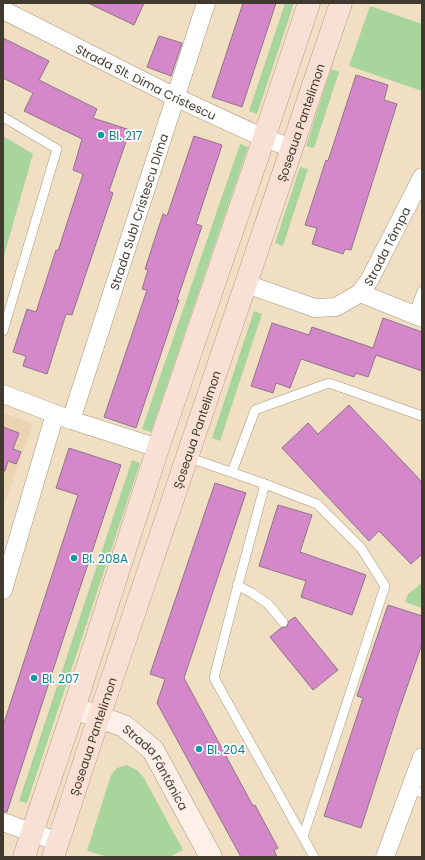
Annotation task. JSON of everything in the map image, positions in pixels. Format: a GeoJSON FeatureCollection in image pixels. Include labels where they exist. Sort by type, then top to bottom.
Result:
{"type":"FeatureCollection","features":[{"type":"Feature","properties":{"kind":"main road"},"geometry":{"type":"LineString","coordinates":[[24,857],[158,448],[309,3]]}},
{"type":"Feature","properties":{"kind":"main road","name":"Șoseaua Pantelimon"},"geometry":{"type":"LineString","coordinates":[[56,850],[99,717],[341,3]]}},
{"type":"Feature","properties":{"kind":"street","name":"Strada Subl Cristescu Dima"},"geometry":{"type":"LineString","coordinates":[[3,590],[175,97],[206,3]]}},
{"type":"Feature","properties":{"kind":"street","name":"Strada Slt. Dima Cristescu"},"geometry":{"type":"LineString","coordinates":[[3,10],[175,97],[264,138],[292,148]]}},
{"type":"Feature","properties":{"kind":"street","name":"Strada Tâmpa"},"geometry":{"type":"LineString","coordinates":[[246,284],[315,308],[336,307],[360,293],[370,279],[422,177]]}},
{"type":"Feature","properties":{"kind":"street","name":"Strada Tâmpa"},"geometry":{"type":"LineString","coordinates":[[360,293],[418,316]]}},
{"type":"Feature","properties":{"kind":"street"},"geometry":{"type":"LineString","coordinates":[[3,394],[63,417],[158,448]]}},
{"type":"Feature","properties":{"kind":"street","name":"Strada Fântânica"},"geometry":{"type":"LineString","coordinates":[[74,708],[124,726],[153,750],[211,857]]}},
{"type":"Feature","properties":{"kind":"street"},"geometry":{"type":"LineString","coordinates":[[385,857],[416,791],[422,757]]}},
{"type":"Feature","properties":{"kind":"street"},"geometry":{"type":"LineString","coordinates":[[3,822],[32,832],[56,850]]}},
{"type":"Feature","properties":{"kind":"lane"},"geometry":{"type":"LineString","coordinates":[[3,117],[57,149],[6,311],[3,332]]}},
{"type":"Feature","properties":{"kind":"lane"},"geometry":{"type":"LineString","coordinates":[[418,316],[422,291]]}},
{"type":"Feature","properties":{"kind":"lane"},"geometry":{"type":"LineString","coordinates":[[232,472],[255,410],[329,383],[422,416]]}},
{"type":"Feature","properties":{"kind":"lane"},"geometry":{"type":"LineString","coordinates":[[188,457],[317,504],[361,548],[385,586],[302,837]]}},
{"type":"Feature","properties":{"kind":"lane"},"geometry":{"type":"LineString","coordinates":[[265,484],[214,678],[314,857]]}},
{"type":"Feature","properties":{"kind":"lane"},"geometry":{"type":"LineString","coordinates":[[238,585],[268,604],[284,622]]}},
{"type":"Feature","properties":{"kind":"shaded area"},"geometry":{"type":"Polygon","coordinates":[[[3,413],[33,424],[3,508],[3,413]]]}},
{"type":"Feature","properties":{"kind":"green space"},"geometry":{"type":"Polygon","coordinates":[[[285,3],[294,3],[257,114],[249,111],[285,3]]]}},
{"type":"Feature","properties":{"kind":"green space"},"geometry":{"type":"Polygon","coordinates":[[[370,6],[422,24],[422,91],[349,66],[370,6]]]}},
{"type":"Feature","properties":{"kind":"green space"},"geometry":{"type":"Polygon","coordinates":[[[331,69],[339,72],[314,148],[306,146],[331,69]]]}},
{"type":"Feature","properties":{"kind":"green space"},"geometry":{"type":"Polygon","coordinates":[[[3,136],[33,154],[3,259],[3,136]]]}},
{"type":"Feature","properties":{"kind":"green space"},"geometry":{"type":"Polygon","coordinates":[[[240,144],[248,147],[151,432],[142,429],[240,144]]]}},
{"type":"Feature","properties":{"kind":"green space"},"geometry":{"type":"Polygon","coordinates":[[[300,167],[308,169],[283,246],[275,243],[300,167]]]}},
{"type":"Feature","properties":{"kind":"green space"},"geometry":{"type":"Polygon","coordinates":[[[254,311],[262,314],[220,441],[212,438],[254,311]]]}},
{"type":"Feature","properties":{"kind":"green space"},"geometry":{"type":"Polygon","coordinates":[[[132,460],[140,463],[27,803],[19,801],[132,460]]]}},
{"type":"Feature","properties":{"kind":"green space"},"geometry":{"type":"Polygon","coordinates":[[[422,583],[422,608],[405,602],[408,594],[422,583]]]}},
{"type":"Feature","properties":{"kind":"green space"},"geometry":{"type":"Polygon","coordinates":[[[127,765],[137,770],[144,778],[183,850],[169,857],[109,857],[87,851],[111,775],[117,768],[127,765]]]}},
{"type":"Feature","properties":{"kind":"building"},"geometry":{"type":"Polygon","coordinates":[[[88,3],[144,3],[134,25],[88,3]]]}},
{"type":"Feature","properties":{"kind":"building"},"geometry":{"type":"Polygon","coordinates":[[[243,3],[276,3],[242,107],[212,97],[243,3]]]}},
{"type":"Feature","properties":{"kind":"building"},"geometry":{"type":"Polygon","coordinates":[[[159,36],[182,43],[171,76],[147,67],[159,36]]]}},
{"type":"Feature","properties":{"kind":"building"},"geometry":{"type":"Polygon","coordinates":[[[3,38],[49,61],[39,80],[97,109],[93,118],[130,130],[109,191],[113,193],[72,315],[66,314],[47,374],[23,366],[26,356],[13,352],[27,309],[36,312],[83,174],[73,170],[82,139],[24,111],[33,93],[3,78],[3,38]]]}},
{"type":"Feature","properties":{"kind":"building"},"geometry":{"type":"Polygon","coordinates":[[[356,75],[388,85],[384,100],[397,104],[351,250],[345,249],[343,254],[312,244],[317,228],[305,225],[356,75]]]}},
{"type":"Feature","properties":{"kind":"building"},"geometry":{"type":"Polygon","coordinates":[[[194,136],[222,145],[196,224],[202,226],[136,428],[104,417],[147,290],[142,289],[148,270],[145,269],[163,214],[167,216],[194,136]]]}},
{"type":"Feature","properties":{"kind":"building"},"geometry":{"type":"Polygon","coordinates":[[[383,318],[422,332],[422,371],[376,355],[368,377],[356,373],[354,377],[301,359],[290,388],[276,383],[273,393],[251,386],[272,323],[309,335],[312,327],[373,348],[383,318]]]}},
{"type":"Feature","properties":{"kind":"building"},"geometry":{"type":"Polygon","coordinates":[[[349,405],[422,482],[422,554],[411,564],[379,531],[369,541],[282,448],[308,423],[318,434],[349,405]]]}},
{"type":"Feature","properties":{"kind":"building"},"geometry":{"type":"Polygon","coordinates":[[[3,427],[19,433],[13,449],[21,452],[16,464],[8,461],[5,471],[3,471],[3,427]]]}},
{"type":"Feature","properties":{"kind":"building"},"geometry":{"type":"Polygon","coordinates":[[[69,448],[121,465],[7,812],[3,812],[3,726],[78,495],[56,488],[69,448]]]}},
{"type":"Feature","properties":{"kind":"building"},"geometry":{"type":"Polygon","coordinates":[[[215,483],[246,493],[184,678],[253,806],[255,805],[278,848],[274,850],[277,857],[241,857],[157,703],[165,679],[150,674],[215,483]]]}},
{"type":"Feature","properties":{"kind":"building"},"geometry":{"type":"Polygon","coordinates":[[[278,505],[312,515],[300,552],[366,575],[352,615],[301,597],[306,581],[259,566],[278,505]]]}},
{"type":"Feature","properties":{"kind":"building"},"geometry":{"type":"Polygon","coordinates":[[[388,605],[422,616],[422,644],[361,828],[324,816],[363,698],[357,696],[388,605]]]}},
{"type":"Feature","properties":{"kind":"building"},"geometry":{"type":"Polygon","coordinates":[[[295,617],[338,670],[313,690],[270,637],[281,628],[287,627],[289,621],[295,617]]]}},
{"type":"Feature","properties":{"kind":"place","name":"Bl. 217"},"geometry":{"type":"Point","coordinates":[101,135]}},
{"type":"Feature","properties":{"kind":"place","name":"Bl. 208A"},"geometry":{"type":"Point","coordinates":[74,558]}},
{"type":"Feature","properties":{"kind":"place","name":"Bl. 207"},"geometry":{"type":"Point","coordinates":[34,678]}},
{"type":"Feature","properties":{"kind":"place","name":"Bl. 204"},"geometry":{"type":"Point","coordinates":[199,749]}}]}
